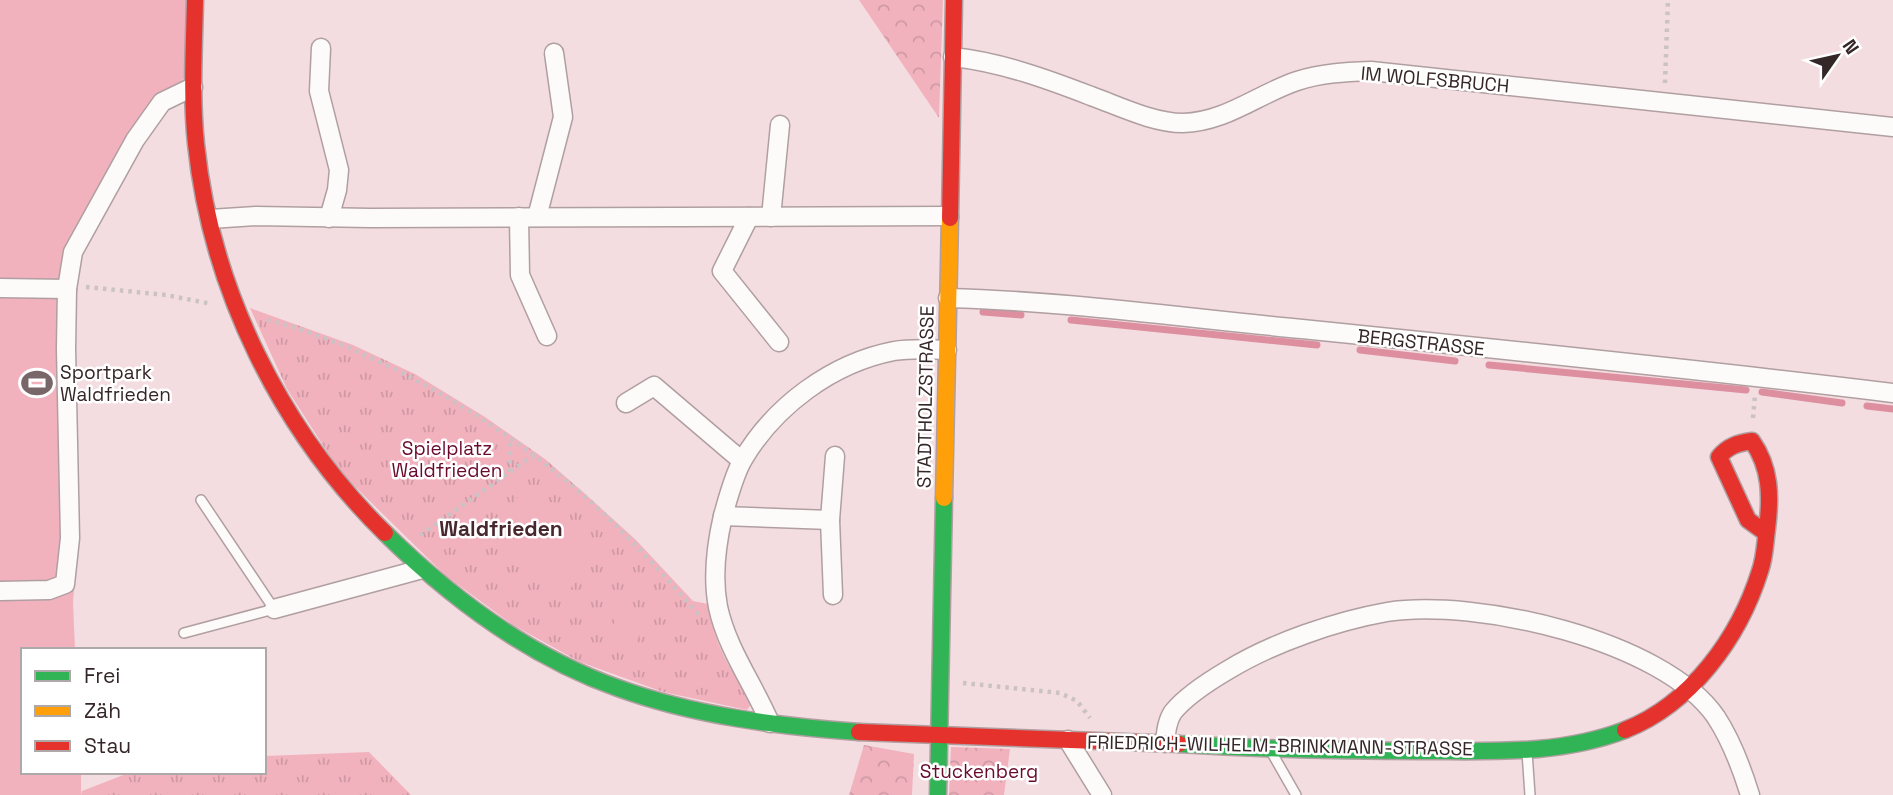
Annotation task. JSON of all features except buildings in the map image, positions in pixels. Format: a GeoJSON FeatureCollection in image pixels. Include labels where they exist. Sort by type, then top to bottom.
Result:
{"type":"FeatureCollection","features":[{"type":"Feature","properties":{"kind":"street","name":"FRIEDRICH-WILHELM-BRINKMANN-STRASSE"},"geometry":{"type":"LineString","coordinates":[[195,0],[193,87],[196,144],[211,219],[224,272],[254,351],[293,423],[351,500],[422,569],[472,608],[530,646],[588,675],[639,696],[710,715],[770,723],[940,737],[1094,740],[1269,749],[1527,751],[1561,747],[1616,733],[1662,711],[1689,689],[1723,647],[1745,607],[1762,566],[1770,502],[1768,475],[1760,451],[1752,442],[1738,443],[1725,449],[1719,457],[1748,520],[1766,533]]}},
{"type":"Feature","properties":{"kind":"street","name":"STADTHOLZSTRASSE"},"geometry":{"type":"LineString","coordinates":[[938,795],[954,0]]}},
{"type":"Feature","properties":{"kind":"street"},"geometry":{"type":"LineString","coordinates":[[321,48],[319,91],[339,170],[337,190],[329,218]]}},
{"type":"Feature","properties":{"kind":"street"},"geometry":{"type":"LineString","coordinates":[[547,336],[520,275],[528,217],[563,117],[554,54]]}},
{"type":"Feature","properties":{"kind":"street","name":"IM WOLFSBRUCH"},"geometry":{"type":"LineString","coordinates":[[953,57],[976,59],[1056,82],[1123,108],[1180,123],[1225,116],[1297,81],[1331,73],[1357,72],[1433,76],[1664,104],[1893,127]]}},
{"type":"Feature","properties":{"kind":"street"},"geometry":{"type":"LineString","coordinates":[[0,591],[49,590],[65,584],[70,538],[67,289],[72,252],[135,140],[162,102],[193,87]]}},
{"type":"Feature","properties":{"kind":"street"},"geometry":{"type":"LineString","coordinates":[[771,217],[780,125]]}},
{"type":"Feature","properties":{"kind":"street"},"geometry":{"type":"LineString","coordinates":[[211,219],[256,216],[949,216]]}},
{"type":"Feature","properties":{"kind":"street"},"geometry":{"type":"LineString","coordinates":[[749,217],[722,271],[779,342]]}},
{"type":"Feature","properties":{"kind":"street"},"geometry":{"type":"LineString","coordinates":[[0,288],[67,289]]}},
{"type":"Feature","properties":{"kind":"street","name":"BERGSTRASSE"},"geometry":{"type":"LineString","coordinates":[[948,298],[1054,305],[1324,332],[1893,393]]}},
{"type":"Feature","properties":{"kind":"street"},"geometry":{"type":"LineString","coordinates":[[770,723],[757,693],[740,666],[718,607],[716,545],[731,487],[743,461],[781,411],[808,388],[832,373],[863,359],[895,351],[947,350]]}},
{"type":"Feature","properties":{"kind":"street"},"geometry":{"type":"LineString","coordinates":[[626,403],[654,386],[743,461]]}},
{"type":"Feature","properties":{"kind":"street"},"geometry":{"type":"LineString","coordinates":[[832,595],[830,520],[835,456]]}},
{"type":"Feature","properties":{"kind":"street"},"geometry":{"type":"LineString","coordinates":[[723,516],[830,520]]}},
{"type":"Feature","properties":{"kind":"street"},"geometry":{"type":"LineString","coordinates":[[274,609],[422,569]]}},
{"type":"Feature","properties":{"kind":"street"},"geometry":{"type":"LineString","coordinates":[[1165,743],[1166,728],[1173,713],[1209,681],[1245,660],[1289,640],[1389,612],[1446,611],[1513,617],[1565,630],[1647,661],[1689,689],[1715,716],[1730,743],[1750,795]]}},
{"type":"Feature","properties":{"kind":"street"},"geometry":{"type":"LineString","coordinates":[[1068,740],[1102,795]]}},
{"type":"Feature","properties":{"kind":"lane"},"geometry":{"type":"LineString","coordinates":[[184,634],[274,609],[201,500]]}},
{"type":"Feature","properties":{"kind":"lane"},"geometry":{"type":"LineString","coordinates":[[1269,749],[1296,795]]}},
{"type":"Feature","properties":{"kind":"lane"},"geometry":{"type":"LineString","coordinates":[[1527,751],[1530,795]]}},
{"type":"Feature","properties":{"kind":"path"},"geometry":{"type":"LineString","coordinates":[[1664,104],[1668,0]]}},
{"type":"Feature","properties":{"kind":"path"},"geometry":{"type":"LineString","coordinates":[[67,289],[108,288],[203,301],[287,325],[351,350],[456,403],[534,455],[602,512],[642,551],[701,617]]}},
{"type":"Feature","properties":{"kind":"path"},"geometry":{"type":"LineString","coordinates":[[510,440],[510,472]]}},
{"type":"Feature","properties":{"kind":"path"},"geometry":{"type":"LineString","coordinates":[[418,537],[534,455]]}},
{"type":"Feature","properties":{"kind":"path"},"geometry":{"type":"LineString","coordinates":[[940,681],[1060,693],[1077,701],[1088,713],[1094,740]]}},
{"type":"Feature","properties":{"kind":"green space","name":"Sportpark Waldfrieden"},"geometry":{"type":"Polygon","coordinates":[[[0,0],[190,0],[188,73],[160,109],[77,258],[71,311],[79,536],[73,602],[75,648],[21,648],[21,774],[81,774],[81,795],[0,795],[0,0]]]}},
{"type":"Feature","properties":{"kind":"green space"},"geometry":{"type":"Polygon","coordinates":[[[859,0],[943,0],[939,118],[859,0]]]}},
{"type":"Feature","properties":{"kind":"green space","name":"Spielplatz Waldfrieden"},"geometry":{"type":"Polygon","coordinates":[[[250,308],[353,345],[415,374],[485,417],[545,459],[636,540],[693,601],[708,604],[721,650],[752,703],[747,710],[663,692],[580,662],[513,625],[446,576],[340,472],[287,389],[250,308]]]}},
{"type":"Feature","properties":{"kind":"green space"},"geometry":{"type":"Polygon","coordinates":[[[525,489],[600,555],[566,593],[492,527],[525,489]]]}},
{"type":"Feature","properties":{"kind":"green space"},"geometry":{"type":"Polygon","coordinates":[[[619,615],[643,629],[635,644],[610,630],[619,615]]]}},
{"type":"Feature","properties":{"kind":"green space"},"geometry":{"type":"Polygon","coordinates":[[[864,745],[914,754],[912,795],[849,795],[864,745]]]}},
{"type":"Feature","properties":{"kind":"green space","name":"Stuckenberg"},"geometry":{"type":"Polygon","coordinates":[[[951,747],[1010,749],[1004,795],[949,795],[951,747]]]}},
{"type":"Feature","properties":{"kind":"green space"},"geometry":{"type":"Polygon","coordinates":[[[369,752],[411,795],[81,795],[82,791],[126,774],[266,774],[266,756],[369,752]]]}},
{"type":"Feature","properties":{"kind":"waterway"},"geometry":{"type":"LineString","coordinates":[[983,312],[1021,315]]}},
{"type":"Feature","properties":{"kind":"waterway"},"geometry":{"type":"LineString","coordinates":[[1071,320],[1317,345]]}},
{"type":"Feature","properties":{"kind":"waterway"},"geometry":{"type":"LineString","coordinates":[[1360,350],[1455,361]]}},
{"type":"Feature","properties":{"kind":"waterway"},"geometry":{"type":"LineString","coordinates":[[1489,365],[1746,390]]}},
{"type":"Feature","properties":{"kind":"waterway"},"geometry":{"type":"LineString","coordinates":[[1762,392],[1842,403]]}},
{"type":"Feature","properties":{"kind":"waterway"},"geometry":{"type":"LineString","coordinates":[[1867,406],[1893,409]]}},
{"type":"Feature","properties":{"kind":"traffic: fast"},"geometry":{"type":"LineString","coordinates":[[938,795],[944,498]]}},
{"type":"Feature","properties":{"kind":"traffic: fast"},"geometry":{"type":"LineString","coordinates":[[385,533],[437,580],[493,623],[554,660],[585,675],[647,698],[707,713],[798,727],[859,732]]}},
{"type":"Feature","properties":{"kind":"traffic: fast"},"geometry":{"type":"LineString","coordinates":[[1179,744],[1332,750],[1500,751],[1576,744],[1625,730]]}},
{"type":"Feature","properties":{"kind":"traffic: slow"},"geometry":{"type":"LineString","coordinates":[[944,498],[950,218]]}},
{"type":"Feature","properties":{"kind":"traffic: jam"},"geometry":{"type":"LineString","coordinates":[[195,0],[193,90],[196,144],[204,198],[217,252],[235,304],[257,355],[283,403],[314,450],[348,493],[385,533]]}},
{"type":"Feature","properties":{"kind":"traffic: jam"},"geometry":{"type":"LineString","coordinates":[[950,218],[954,0]]}},
{"type":"Feature","properties":{"kind":"traffic: jam"},"geometry":{"type":"LineString","coordinates":[[1625,730],[1671,704],[1691,686],[1725,644],[1751,596],[1764,555],[1769,506],[1768,483],[1763,462],[1752,441],[1738,444],[1719,457],[1748,520],[1766,533]]}},
{"type":"Feature","properties":{"kind":"traffic: jam"},"geometry":{"type":"LineString","coordinates":[[859,732],[1179,744]]}},
{"type":"Feature","properties":{"kind":"place","name":"Sportpark Waldfrieden"},"geometry":{"type":"Point","coordinates":[37,383]}},
{"type":"Feature","properties":{"kind":"district","name":"Waldfrieden"},"geometry":{"type":"Point","coordinates":[501,529]}}]}
